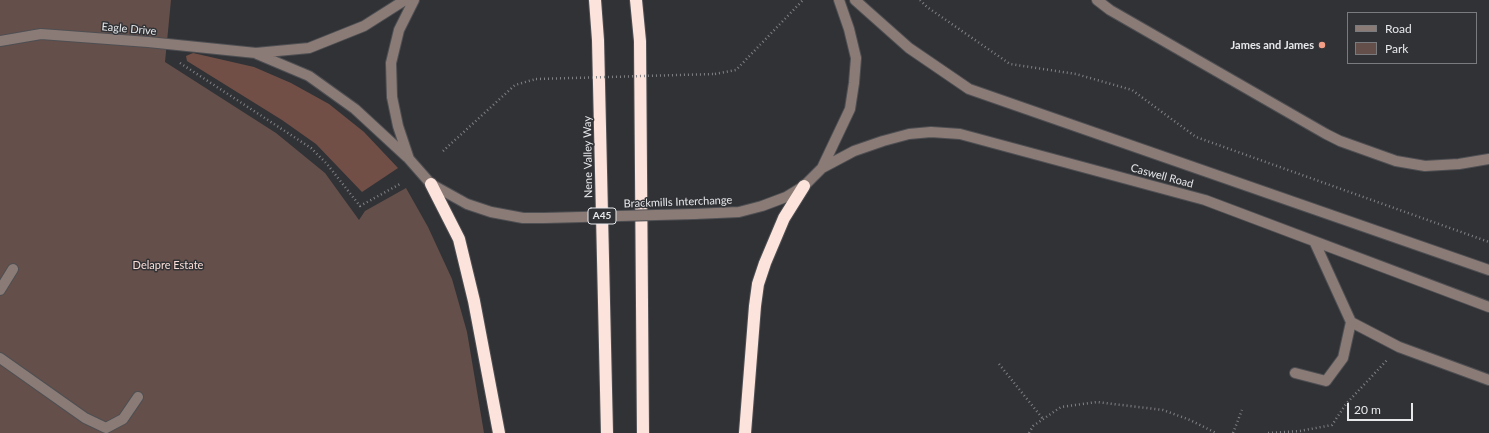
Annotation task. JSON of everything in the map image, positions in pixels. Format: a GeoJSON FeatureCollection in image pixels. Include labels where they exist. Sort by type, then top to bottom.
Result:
{"type":"FeatureCollection","features":[{"type":"Feature","properties":{"kind":"highway","name":"Nene Valley Way"},"geometry":{"type":"LineString","coordinates":[[595,0],[598,40],[607,433]]}},
{"type":"Feature","properties":{"kind":"highway"},"geometry":{"type":"LineString","coordinates":[[636,0],[640,41],[643,433]]}},
{"type":"Feature","properties":{"kind":"highway"},"geometry":{"type":"LineString","coordinates":[[430,184],[459,239],[474,301],[499,433]]}},
{"type":"Feature","properties":{"kind":"highway"},"geometry":{"type":"LineString","coordinates":[[745,433],[758,284],[784,218],[804,186]]}},
{"type":"Feature","properties":{"kind":"street","name":"Eagle Drive"},"geometry":{"type":"LineString","coordinates":[[0,40],[41,34],[148,42],[256,53],[309,48],[364,26],[405,0]]}},
{"type":"Feature","properties":{"kind":"street","name":"Brackmills Interchange"},"geometry":{"type":"LineString","coordinates":[[414,0],[399,30],[391,63],[392,97],[398,126],[409,159],[430,184],[467,204],[491,212],[523,218],[739,212],[762,206],[786,197],[804,186],[822,168],[850,109],[856,58],[849,29],[839,0]]}},
{"type":"Feature","properties":{"kind":"street","name":"Caswell Road"},"geometry":{"type":"LineString","coordinates":[[855,0],[909,48],[969,89],[1489,270]]}},
{"type":"Feature","properties":{"kind":"street"},"geometry":{"type":"LineString","coordinates":[[1097,0],[1110,10],[1137,26],[1340,141],[1396,161],[1426,166],[1459,164],[1489,159]]}},
{"type":"Feature","properties":{"kind":"street","name":"Eagle Drive"},"geometry":{"type":"LineString","coordinates":[[256,53],[309,76],[355,109],[409,159]]}},
{"type":"Feature","properties":{"kind":"street","name":"Caswell Road"},"geometry":{"type":"LineString","coordinates":[[822,168],[854,152],[883,141],[909,134],[932,132],[960,134],[1204,200],[1489,307]]}},
{"type":"Feature","properties":{"kind":"street"},"geometry":{"type":"LineString","coordinates":[[1314,242],[1351,322],[1399,348],[1489,380]]}},
{"type":"Feature","properties":{"kind":"street"},"geometry":{"type":"LineString","coordinates":[[0,290],[13,269]]}},
{"type":"Feature","properties":{"kind":"street"},"geometry":{"type":"LineString","coordinates":[[1295,373],[1326,381],[1343,358],[1351,322]]}},
{"type":"Feature","properties":{"kind":"street"},"geometry":{"type":"LineString","coordinates":[[0,358],[85,418],[106,428],[122,419],[138,397]]}},
{"type":"Feature","properties":{"kind":"path"},"geometry":{"type":"LineString","coordinates":[[443,151],[514,85],[536,79],[715,74],[736,70],[803,0]]}},
{"type":"Feature","properties":{"kind":"path"},"geometry":{"type":"LineString","coordinates":[[920,0],[927,7],[1010,64],[1076,74],[1132,90],[1196,137],[1489,242]]}},
{"type":"Feature","properties":{"kind":"path"},"geometry":{"type":"LineString","coordinates":[[178,61],[311,148],[327,164],[360,206],[400,184]]}},
{"type":"Feature","properties":{"kind":"path"},"geometry":{"type":"LineString","coordinates":[[1268,433],[1300,431],[1332,425],[1346,404],[1399,348]]}},
{"type":"Feature","properties":{"kind":"path"},"geometry":{"type":"LineString","coordinates":[[999,364],[1044,419]]}},
{"type":"Feature","properties":{"kind":"path"},"geometry":{"type":"LineString","coordinates":[[1029,433],[1033,426],[1061,407],[1097,402],[1163,410],[1190,420],[1216,433]]}},
{"type":"Feature","properties":{"kind":"path"},"geometry":{"type":"LineString","coordinates":[[1233,433],[1242,410]]}},
{"type":"Feature","properties":{"kind":"green space","name":"Delapre Estate"},"geometry":{"type":"Polygon","coordinates":[[[0,0],[171,0],[165,62],[276,133],[325,173],[359,220],[365,211],[406,188],[428,227],[452,279],[467,332],[484,433],[0,433],[0,0]]]}},
{"type":"Feature","properties":{"kind":"shaded area"},"geometry":{"type":"Polygon","coordinates":[[[193,53],[254,67],[291,83],[329,104],[364,132],[398,168],[362,192],[316,144],[282,120],[187,61],[186,56],[193,53]]]}},
{"type":"Feature","properties":{"kind":"place","name":"James and James"},"geometry":{"type":"Point","coordinates":[1322,45]}}]}
